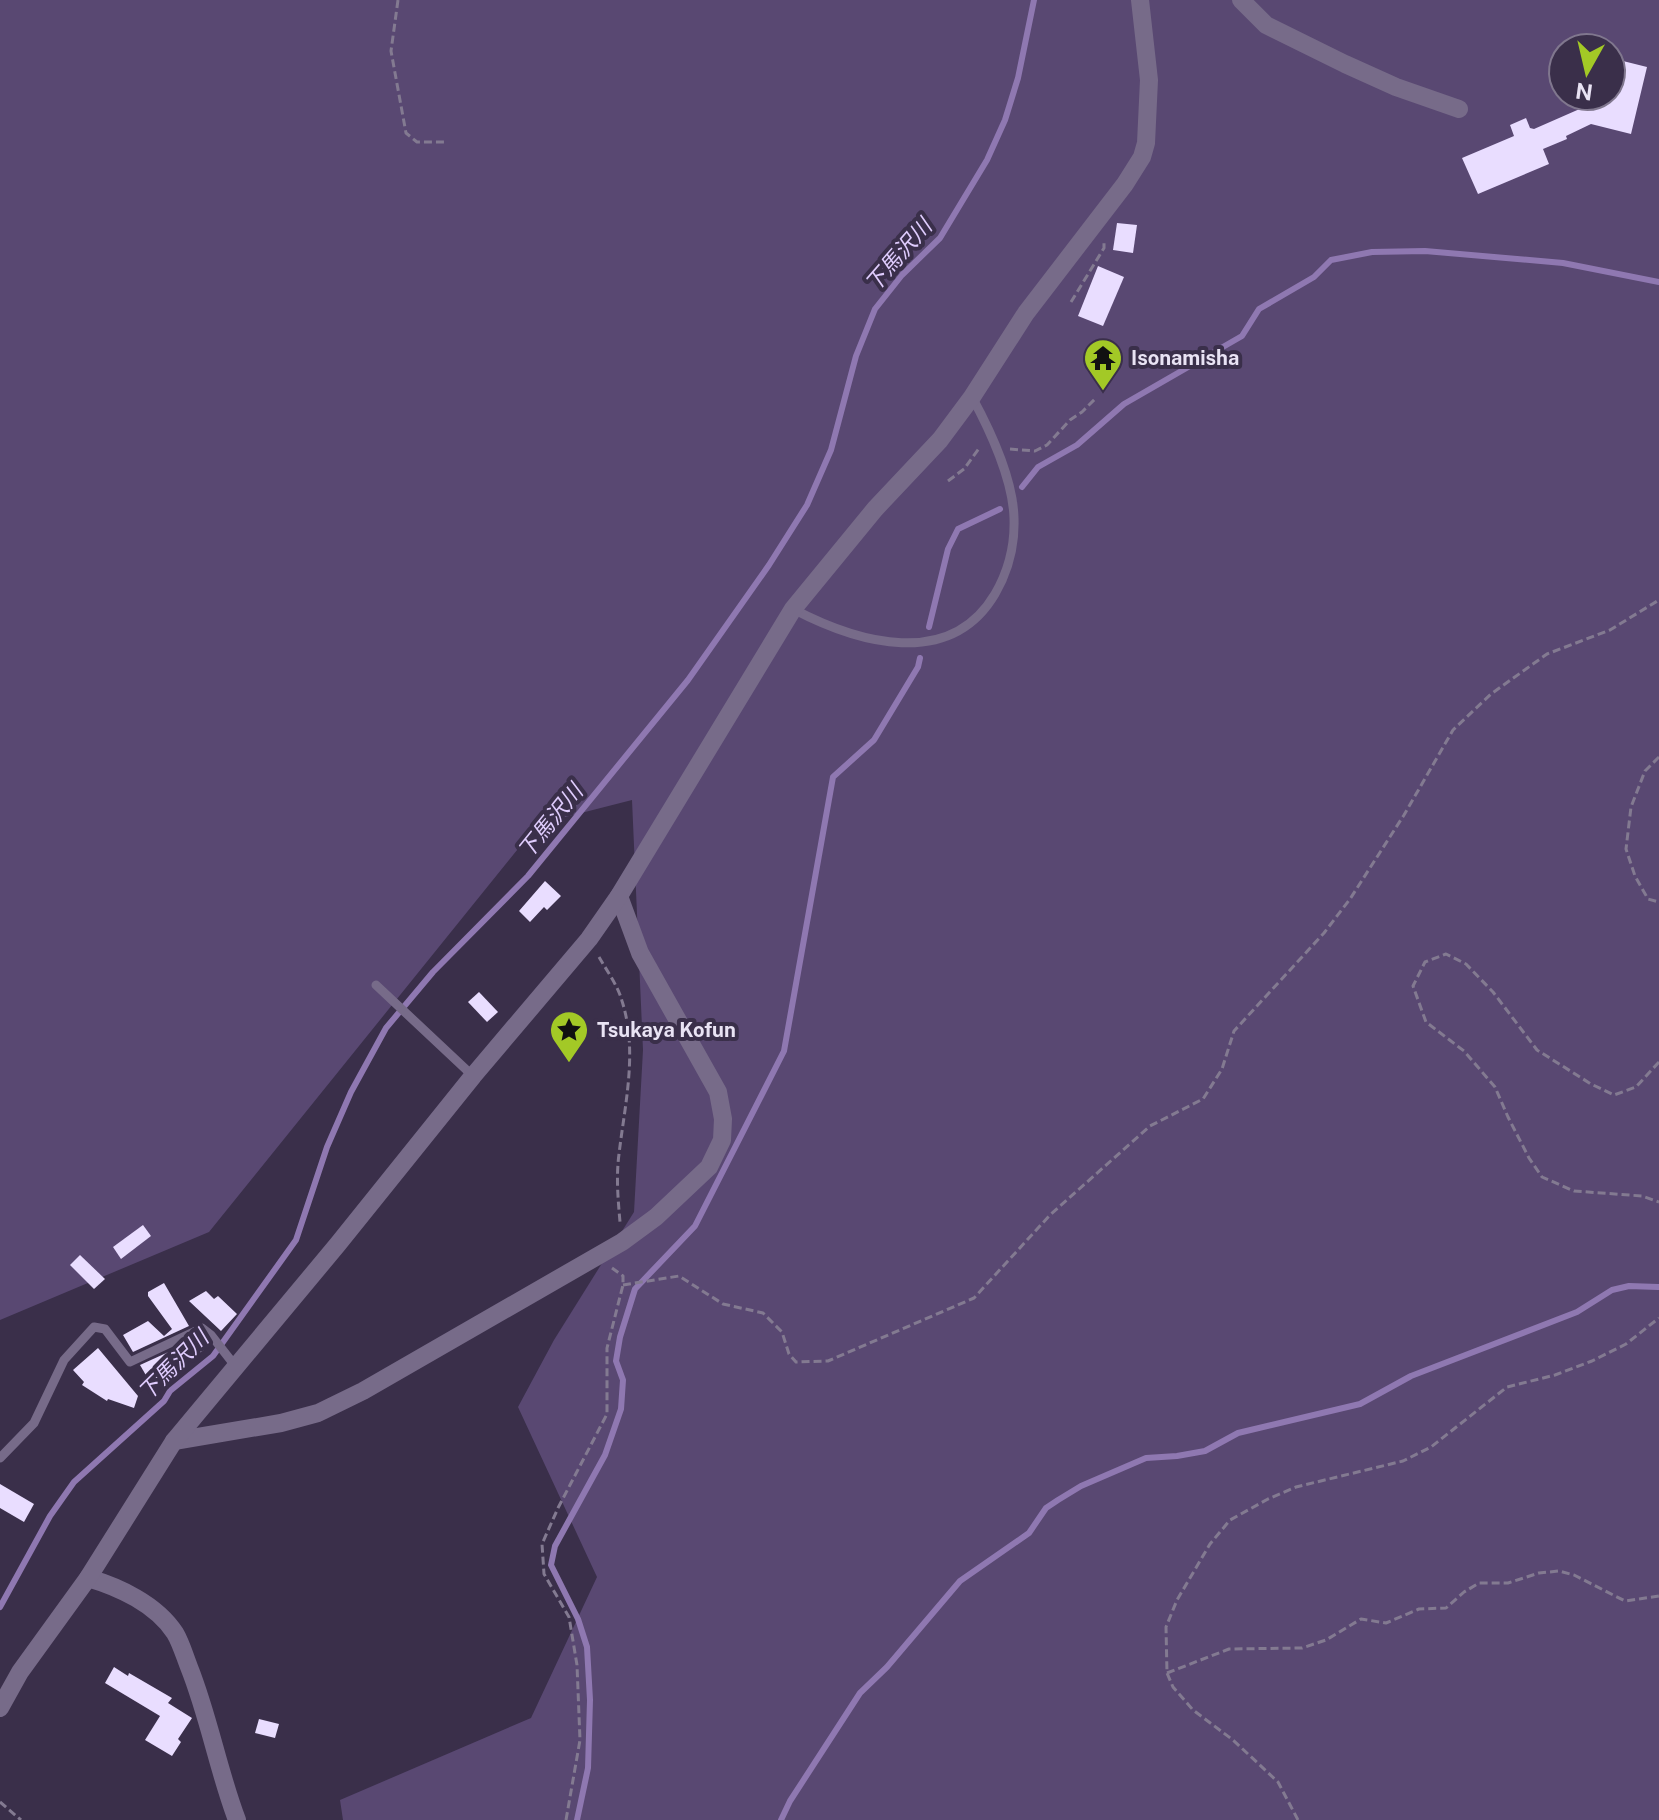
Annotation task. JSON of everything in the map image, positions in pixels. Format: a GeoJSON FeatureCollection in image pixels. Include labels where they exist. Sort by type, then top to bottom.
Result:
{"type":"FeatureCollection","features":[{"type":"Feature","properties":{"kind":"street"},"geometry":{"type":"LineString","coordinates":[[0,1708],[20,1672],[88,1578],[174,1441],[232,1361],[589,939],[619,896],[793,609],[875,509],[940,440],[1026,313],[1125,184],[1146,143],[1149,80],[1140,0]]}},
{"type":"Feature","properties":{"kind":"street"},"geometry":{"type":"LineString","coordinates":[[1241,0],[1266,25],[1396,87],[1459,109]]}},
{"type":"Feature","properties":{"kind":"street"},"geometry":{"type":"LineString","coordinates":[[174,1441],[281,1423],[318,1413],[363,1391],[622,1242],[656,1217],[709,1167],[722,1140],[723,1119],[718,1092],[640,953],[619,896]]}},
{"type":"Feature","properties":{"kind":"street"},"geometry":{"type":"LineString","coordinates":[[88,1578],[120,1588],[154,1612],[175,1633],[197,1690],[224,1788],[237,1820]]}},
{"type":"Feature","properties":{"kind":"lane"},"geometry":{"type":"LineString","coordinates":[[793,609],[828,628],[900,644],[935,642],[959,632],[985,611],[1005,576],[1014,546],[1014,514],[999,450],[972,397]]}},
{"type":"Feature","properties":{"kind":"lane"},"geometry":{"type":"LineString","coordinates":[[376,985],[473,1076]]}},
{"type":"Feature","properties":{"kind":"lane"},"geometry":{"type":"LineString","coordinates":[[0,1458],[34,1423],[64,1360],[94,1327],[105,1329],[130,1362],[202,1328],[232,1361]]}},
{"type":"Feature","properties":{"kind":"path"},"geometry":{"type":"LineString","coordinates":[[398,0],[391,51],[406,133],[417,142],[447,142]]}},
{"type":"Feature","properties":{"kind":"path"},"geometry":{"type":"LineString","coordinates":[[1071,302],[1104,248],[1104,212]]}},
{"type":"Feature","properties":{"kind":"path"},"geometry":{"type":"LineString","coordinates":[[999,450],[1019,448],[1035,451],[1047,445],[1095,399]]}},
{"type":"Feature","properties":{"kind":"path"},"geometry":{"type":"LineString","coordinates":[[948,481],[978,453],[987,425]]}},
{"type":"Feature","properties":{"kind":"path"},"geometry":{"type":"LineString","coordinates":[[623,1285],[679,1276],[723,1304],[763,1313],[782,1332],[789,1354],[796,1362],[828,1361],[974,1298],[1050,1215],[1150,1126],[1203,1099],[1222,1069],[1234,1031],[1324,933],[1350,899],[1453,730],[1491,694],[1547,654],[1610,630],[1659,600]]}},
{"type":"Feature","properties":{"kind":"path"},"geometry":{"type":"LineString","coordinates":[[1659,757],[1645,771],[1631,807],[1626,849],[1635,876],[1648,899],[1659,902]]}},
{"type":"Feature","properties":{"kind":"path"},"geometry":{"type":"LineString","coordinates":[[589,939],[622,999],[629,1037],[629,1084],[617,1190],[622,1242]]}},
{"type":"Feature","properties":{"kind":"path"},"geometry":{"type":"LineString","coordinates":[[1659,1062],[1636,1087],[1614,1095],[1537,1050],[1493,992],[1466,964],[1446,954],[1425,962],[1413,986],[1426,1022],[1464,1051],[1495,1087],[1515,1131],[1542,1177],[1574,1191],[1642,1196],[1659,1202]]}},
{"type":"Feature","properties":{"kind":"path"},"geometry":{"type":"LineString","coordinates":[[566,1820],[580,1740],[577,1665],[569,1617],[544,1574],[542,1544],[607,1414],[607,1348],[623,1276],[617,1270],[591,1261]]}},
{"type":"Feature","properties":{"kind":"path"},"geometry":{"type":"LineString","coordinates":[[1298,1820],[1278,1782],[1233,1740],[1193,1710],[1173,1687],[1167,1673],[1166,1627],[1194,1569],[1230,1520],[1296,1487],[1403,1461],[1431,1447],[1507,1387],[1555,1375],[1592,1361],[1626,1344],[1659,1318]]}},
{"type":"Feature","properties":{"kind":"path"},"geometry":{"type":"LineString","coordinates":[[1167,1673],[1229,1649],[1302,1648],[1326,1640],[1361,1619],[1386,1623],[1419,1609],[1446,1608],[1479,1583],[1508,1583],[1539,1573],[1559,1571],[1574,1575],[1625,1601],[1659,1596]]}},
{"type":"Feature","properties":{"kind":"path"},"geometry":{"type":"LineString","coordinates":[[0,1802],[21,1820]]}},
{"type":"Feature","properties":{"kind":"shaded area"},"geometry":{"type":"Polygon","coordinates":[[[0,0],[1659,0],[1659,1820],[343,1820],[340,1800],[531,1718],[597,1577],[518,1407],[554,1340],[634,1212],[643,1050],[632,800],[538,824],[209,1232],[0,1320],[0,0]]]}},
{"type":"Feature","properties":{"kind":"building"},"geometry":{"type":"Polygon","coordinates":[[[1627,62],[1647,67],[1631,134],[1591,124],[1543,149],[1549,164],[1478,194],[1462,158],[1514,136],[1510,125],[1526,118],[1530,128],[1573,112],[1627,112],[1627,62]]]}},
{"type":"Feature","properties":{"kind":"building"},"geometry":{"type":"Polygon","coordinates":[[[1117,223],[1137,225],[1133,253],[1113,250],[1117,223]]]}},
{"type":"Feature","properties":{"kind":"building"},"geometry":{"type":"Polygon","coordinates":[[[1098,266],[1124,277],[1103,326],[1078,316],[1098,266]]]}},
{"type":"Feature","properties":{"kind":"building"},"geometry":{"type":"Polygon","coordinates":[[[545,881],[561,896],[547,910],[544,907],[530,922],[519,911],[545,881]]]}},
{"type":"Feature","properties":{"kind":"building"},"geometry":{"type":"Polygon","coordinates":[[[479,992],[498,1012],[487,1022],[468,1002],[479,992]]]}},
{"type":"Feature","properties":{"kind":"building"},"geometry":{"type":"Polygon","coordinates":[[[143,1225],[151,1236],[121,1259],[113,1247],[143,1225]]]}},
{"type":"Feature","properties":{"kind":"building"},"geometry":{"type":"Polygon","coordinates":[[[80,1255],[105,1279],[94,1289],[70,1265],[80,1255]]]}},
{"type":"Feature","properties":{"kind":"building"},"geometry":{"type":"Polygon","coordinates":[[[164,1283],[189,1326],[133,1352],[123,1335],[148,1321],[164,1336],[172,1329],[148,1296],[148,1292],[164,1283]]]}},
{"type":"Feature","properties":{"kind":"building"},"geometry":{"type":"Polygon","coordinates":[[[206,1291],[214,1299],[218,1296],[237,1314],[221,1331],[189,1301],[206,1291]]]}},
{"type":"Feature","properties":{"kind":"building"},"geometry":{"type":"Polygon","coordinates":[[[197,1339],[204,1350],[151,1384],[140,1365],[197,1339]]]}},
{"type":"Feature","properties":{"kind":"building"},"geometry":{"type":"Polygon","coordinates":[[[98,1348],[138,1396],[134,1408],[107,1401],[82,1385],[84,1382],[73,1370],[98,1348]]]}},
{"type":"Feature","properties":{"kind":"building"},"geometry":{"type":"Polygon","coordinates":[[[0,1484],[34,1504],[24,1522],[0,1508],[0,1484]]]}},
{"type":"Feature","properties":{"kind":"building"},"geometry":{"type":"Polygon","coordinates":[[[114,1667],[172,1698],[168,1703],[192,1718],[178,1739],[181,1742],[172,1756],[145,1740],[160,1716],[105,1683],[114,1667]]]}},
{"type":"Feature","properties":{"kind":"building"},"geometry":{"type":"Polygon","coordinates":[[[259,1719],[279,1724],[275,1738],[255,1733],[259,1719]]]}},
{"type":"Feature","properties":{"kind":"waterway","name":"下馬沢川"},"geometry":{"type":"LineString","coordinates":[[0,1607],[50,1516],[74,1482],[164,1401],[170,1391],[213,1356],[296,1240],[327,1147],[351,1092],[386,1028],[433,972],[528,876],[688,680],[769,565],[807,505],[831,450],[856,356],[875,309],[902,275],[940,238],[987,160],[1005,120],[1018,78],[1034,0]]}},
{"type":"Feature","properties":{"kind":"waterway"},"geometry":{"type":"LineString","coordinates":[[1022,487],[1038,467],[1077,445],[1124,404],[1242,336],[1259,309],[1314,277],[1331,260],[1372,252],[1425,251],[1563,263],[1659,282]]}},
{"type":"Feature","properties":{"kind":"waterway"},"geometry":{"type":"LineString","coordinates":[[929,627],[948,549],[958,529],[1000,509]]}},
{"type":"Feature","properties":{"kind":"waterway"},"geometry":{"type":"LineString","coordinates":[[577,1820],[588,1768],[590,1700],[587,1647],[578,1619],[551,1565],[555,1546],[605,1455],[621,1409],[623,1380],[616,1361],[635,1289],[695,1226],[784,1051],[833,777],[874,740],[918,667],[920,658]]}},
{"type":"Feature","properties":{"kind":"waterway"},"geometry":{"type":"LineString","coordinates":[[781,1820],[860,1693],[887,1667],[960,1581],[1029,1533],[1046,1508],[1081,1486],[1146,1458],[1205,1451],[1238,1433],[1360,1404],[1411,1376],[1577,1312],[1612,1290],[1629,1286],[1658,1287]]}},
{"type":"Feature","properties":{"kind":"place","name":"Isonamisha"},"geometry":{"type":"Point","coordinates":[1103,392]}},
{"type":"Feature","properties":{"kind":"place","name":"Tsukaya Kofun"},"geometry":{"type":"Point","coordinates":[569,1064]}}]}
